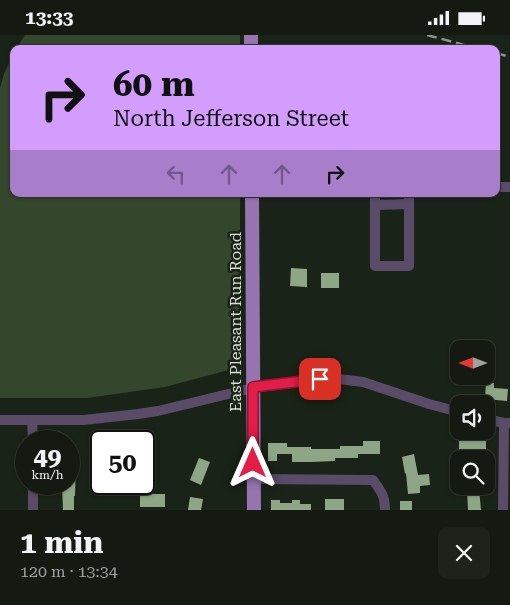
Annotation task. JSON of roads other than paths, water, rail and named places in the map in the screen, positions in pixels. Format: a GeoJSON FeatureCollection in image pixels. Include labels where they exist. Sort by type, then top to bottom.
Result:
{"type":"FeatureCollection","features":[{"type":"Feature","properties":{"kind":"main road","name":"East Pleasant Run Road"},"geometry":{"type":"LineString","coordinates":[[252,197],[254,510]]}},
{"type":"Feature","properties":{"kind":"street"},"geometry":{"type":"LineString","coordinates":[[374,197],[375,266],[409,266],[409,199],[375,205]]}},
{"type":"Feature","properties":{"kind":"street"},"geometry":{"type":"LineString","coordinates":[[0,420],[84,420],[138,415],[253,387],[320,379],[339,379],[363,383],[450,410]]}},
{"type":"Feature","properties":{"kind":"street"},"geometry":{"type":"LineString","coordinates":[[32,420],[32,430]]}},
{"type":"Feature","properties":{"kind":"street"},"geometry":{"type":"LineString","coordinates":[[503,510],[507,423]]}},
{"type":"Feature","properties":{"kind":"street"},"geometry":{"type":"LineString","coordinates":[[253,479],[373,480],[385,500],[385,510]]}},
{"type":"Feature","properties":{"kind":"street"},"geometry":{"type":"LineString","coordinates":[[33,495],[33,510]]}},
{"type":"Feature","properties":{"kind":"railway"},"geometry":{"type":"LineString","coordinates":[[427,35],[464,45]]}},
{"type":"Feature","properties":{"kind":"railway"},"geometry":{"type":"LineString","coordinates":[[500,54],[510,57]]}}]}
